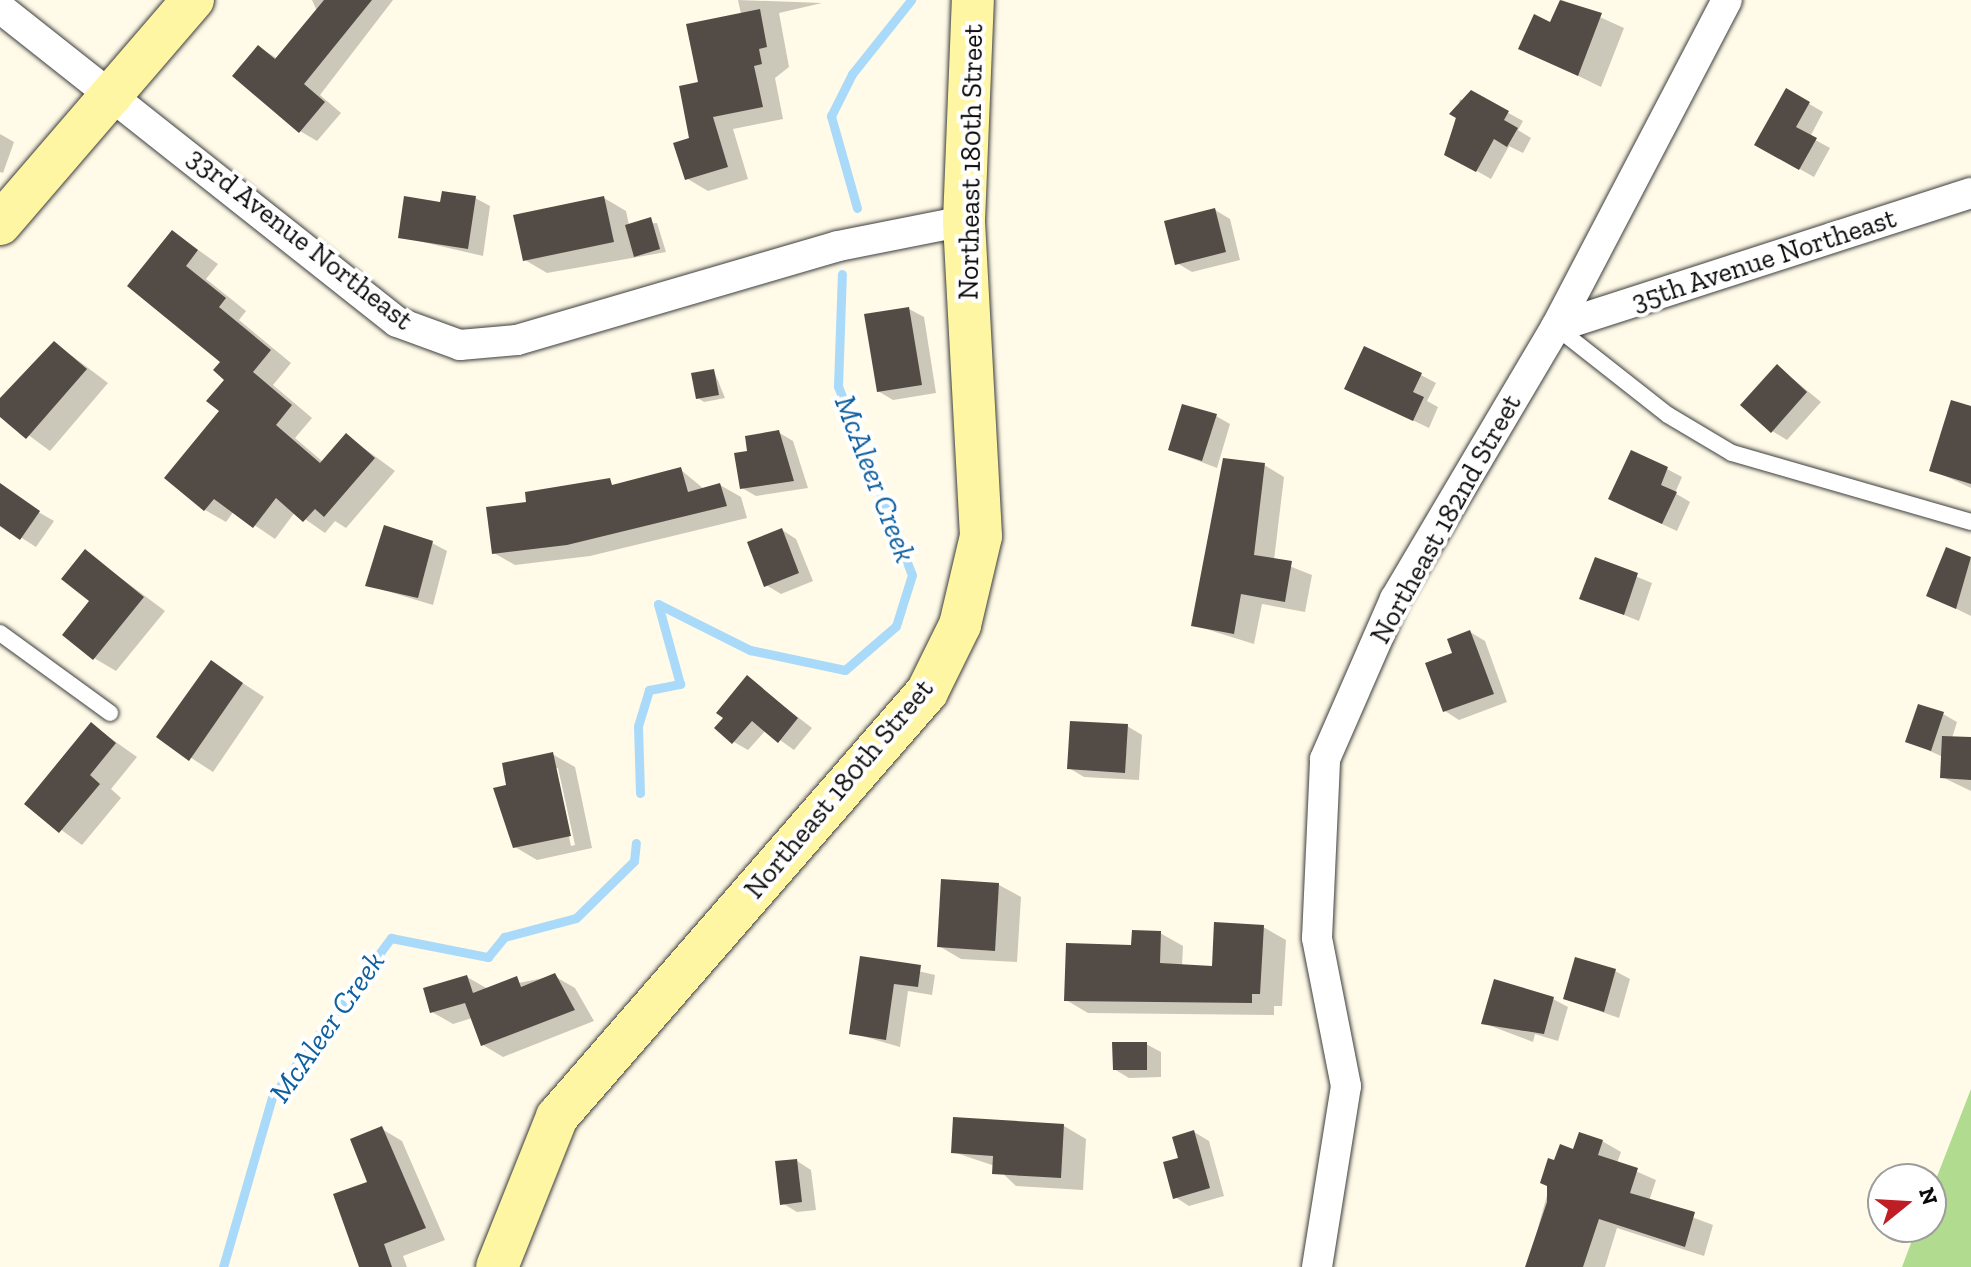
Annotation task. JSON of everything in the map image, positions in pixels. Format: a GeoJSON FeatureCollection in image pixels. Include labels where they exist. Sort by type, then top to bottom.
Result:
{"type":"FeatureCollection","features":[{"type":"Feature","properties":{"kind":"street"},"geometry":{"type":"LineString","coordinates":[[0,224],[110,88],[193,0]]}},
{"type":"Feature","properties":{"kind":"street","name":"Northeast 180th Street"},"geometry":{"type":"LineString","coordinates":[[497,1267],[557,1117],[927,692],[960,625],[981,536],[964,221],[973,0]]}},
{"type":"Feature","properties":{"kind":"street","name":"Northeast 182nd Street"},"geometry":{"type":"LineString","coordinates":[[1317,1267],[1346,1086],[1317,938],[1325,759],[1395,599],[1556,327],[1727,0]]}},
{"type":"Feature","properties":{"kind":"street","name":"33rd Avenue Northeast"},"geometry":{"type":"LineString","coordinates":[[0,8],[110,88],[397,322],[460,345],[517,340],[852,244],[964,221]]}},
{"type":"Feature","properties":{"kind":"street","name":"35th Avenue Northeast"},"geometry":{"type":"LineString","coordinates":[[1556,327],[1971,193]]}},
{"type":"Feature","properties":{"kind":"lane"},"geometry":{"type":"LineString","coordinates":[[1556,327],[1668,415],[1732,453],[1971,522]]}},
{"type":"Feature","properties":{"kind":"lane"},"geometry":{"type":"LineString","coordinates":[[0,633],[110,713]]}},
{"type":"Feature","properties":{"kind":"green space"},"geometry":{"type":"Polygon","coordinates":[[[1971,1089],[1971,1267],[1902,1267],[1911,1243],[1947,1243],[1947,1163],[1942,1163],[1971,1089]]]}},
{"type":"Feature","properties":{"kind":"building"},"geometry":{"type":"Polygon","coordinates":[[[324,0],[372,0],[304,84],[325,102],[299,133],[232,76],[258,45],[275,59],[324,0]]]}},
{"type":"Feature","properties":{"kind":"building"},"geometry":{"type":"Polygon","coordinates":[[[1560,0],[1602,13],[1578,76],[1518,49],[1534,14],[1550,22],[1560,0]]]}},
{"type":"Feature","properties":{"kind":"building"},"geometry":{"type":"Polygon","coordinates":[[[760,9],[767,47],[759,49],[762,64],[754,66],[763,107],[713,117],[728,167],[685,180],[673,143],[689,138],[679,86],[698,82],[686,24],[760,9]]]}},
{"type":"Feature","properties":{"kind":"building"},"geometry":{"type":"Polygon","coordinates":[[[1786,88],[1810,102],[1796,127],[1817,138],[1799,170],[1754,145],[1786,88]]]}},
{"type":"Feature","properties":{"kind":"building"},"geometry":{"type":"Polygon","coordinates":[[[1471,90],[1509,111],[1504,120],[1518,128],[1507,147],[1494,139],[1476,172],[1444,155],[1456,118],[1449,114],[1471,90]]]}},
{"type":"Feature","properties":{"kind":"building"},"geometry":{"type":"Polygon","coordinates":[[[442,191],[476,196],[468,249],[398,238],[404,196],[440,202],[442,191]]]}},
{"type":"Feature","properties":{"kind":"building"},"geometry":{"type":"Polygon","coordinates":[[[604,196],[614,242],[523,261],[513,215],[604,196]]]}},
{"type":"Feature","properties":{"kind":"building"},"geometry":{"type":"Polygon","coordinates":[[[1215,208],[1226,252],[1175,265],[1164,221],[1215,208]]]}},
{"type":"Feature","properties":{"kind":"building"},"geometry":{"type":"Polygon","coordinates":[[[651,217],[660,249],[634,257],[625,225],[651,217]]]}},
{"type":"Feature","properties":{"kind":"building"},"geometry":{"type":"Polygon","coordinates":[[[172,230],[198,250],[186,266],[226,298],[219,307],[271,350],[253,372],[292,405],[276,425],[320,463],[346,433],[375,458],[324,517],[315,509],[303,522],[276,498],[253,528],[214,499],[204,511],[164,478],[219,411],[206,401],[224,380],[213,370],[220,362],[127,286],[172,230]]]}},
{"type":"Feature","properties":{"kind":"building"},"geometry":{"type":"Polygon","coordinates":[[[909,307],[922,385],[877,392],[864,314],[909,307]]]}},
{"type":"Feature","properties":{"kind":"building"},"geometry":{"type":"Polygon","coordinates":[[[54,341],[87,369],[26,439],[0,417],[0,398],[54,341]]]}},
{"type":"Feature","properties":{"kind":"building"},"geometry":{"type":"Polygon","coordinates":[[[1364,346],[1422,373],[1413,392],[1424,397],[1413,421],[1344,389],[1364,346]]]}},
{"type":"Feature","properties":{"kind":"building"},"geometry":{"type":"Polygon","coordinates":[[[1777,364],[1807,392],[1771,433],[1740,405],[1777,364]]]}},
{"type":"Feature","properties":{"kind":"building"},"geometry":{"type":"Polygon","coordinates":[[[714,369],[719,395],[696,399],[691,373],[714,369]]]}},
{"type":"Feature","properties":{"kind":"building"},"geometry":{"type":"Polygon","coordinates":[[[1951,400],[1971,406],[1971,484],[1929,471],[1951,400]]]}},
{"type":"Feature","properties":{"kind":"building"},"geometry":{"type":"Polygon","coordinates":[[[1182,404],[1217,414],[1202,461],[1168,450],[1182,404]]]}},
{"type":"Feature","properties":{"kind":"building"},"geometry":{"type":"Polygon","coordinates":[[[779,430],[794,481],[740,489],[734,453],[747,451],[745,436],[779,430]]]}},
{"type":"Feature","properties":{"kind":"building"},"geometry":{"type":"Polygon","coordinates":[[[1631,450],[1668,467],[1661,485],[1677,492],[1662,524],[1608,499],[1631,450]]]}},
{"type":"Feature","properties":{"kind":"building"},"geometry":{"type":"Polygon","coordinates":[[[1223,458],[1265,463],[1254,555],[1292,561],[1285,602],[1241,594],[1234,634],[1191,626],[1223,458]]]}},
{"type":"Feature","properties":{"kind":"building"},"geometry":{"type":"Polygon","coordinates":[[[681,467],[688,492],[720,483],[727,506],[567,545],[492,554],[486,507],[526,502],[525,492],[610,478],[612,485],[681,467]]]}},
{"type":"Feature","properties":{"kind":"building"},"geometry":{"type":"Polygon","coordinates":[[[0,483],[40,511],[20,540],[0,526],[0,483]]]}},
{"type":"Feature","properties":{"kind":"building"},"geometry":{"type":"Polygon","coordinates":[[[384,525],[433,541],[418,598],[365,586],[384,525]]]}},
{"type":"Feature","properties":{"kind":"building"},"geometry":{"type":"Polygon","coordinates":[[[782,528],[799,573],[764,587],[747,542],[782,528]]]}},
{"type":"Feature","properties":{"kind":"building"},"geometry":{"type":"Polygon","coordinates":[[[1946,547],[1971,557],[1956,609],[1926,596],[1946,547]]]}},
{"type":"Feature","properties":{"kind":"building"},"geometry":{"type":"Polygon","coordinates":[[[85,549],[144,597],[93,660],[62,635],[89,601],[61,579],[85,549]]]}},
{"type":"Feature","properties":{"kind":"building"},"geometry":{"type":"Polygon","coordinates":[[[1595,557],[1638,573],[1624,615],[1579,599],[1595,557]]]}},
{"type":"Feature","properties":{"kind":"building"},"geometry":{"type":"Polygon","coordinates":[[[1470,630],[1494,694],[1443,712],[1425,663],[1452,653],[1447,639],[1470,630]]]}},
{"type":"Feature","properties":{"kind":"building"},"geometry":{"type":"Polygon","coordinates":[[[211,660],[243,683],[189,761],[156,737],[211,660]]]}},
{"type":"Feature","properties":{"kind":"building"},"geometry":{"type":"Polygon","coordinates":[[[747,675],[798,718],[778,743],[752,721],[732,744],[714,728],[723,718],[716,713],[747,675]]]}},
{"type":"Feature","properties":{"kind":"building"},"geometry":{"type":"Polygon","coordinates":[[[1918,704],[1944,712],[1931,751],[1905,742],[1918,704]]]}},
{"type":"Feature","properties":{"kind":"building"},"geometry":{"type":"Polygon","coordinates":[[[1070,721],[1128,724],[1125,773],[1067,769],[1070,721]]]}},
{"type":"Feature","properties":{"kind":"building"},"geometry":{"type":"Polygon","coordinates":[[[91,722],[116,743],[90,775],[100,784],[59,833],[24,804],[91,722]]]}},
{"type":"Feature","properties":{"kind":"building"},"geometry":{"type":"Polygon","coordinates":[[[1942,736],[1971,737],[1971,780],[1940,778],[1942,736]]]}},
{"type":"Feature","properties":{"kind":"building"},"geometry":{"type":"Polygon","coordinates":[[[553,752],[571,836],[513,848],[493,788],[506,785],[502,763],[553,752]]]}},
{"type":"Feature","properties":{"kind":"building"},"geometry":{"type":"Polygon","coordinates":[[[941,879],[999,883],[995,951],[937,947],[941,879]]]}},
{"type":"Feature","properties":{"kind":"building"},"geometry":{"type":"Polygon","coordinates":[[[1214,922],[1264,925],[1260,994],[1252,994],[1252,1003],[1064,1001],[1066,943],[1131,945],[1132,930],[1161,931],[1160,963],[1212,966],[1214,922]]]}},
{"type":"Feature","properties":{"kind":"building"},"geometry":{"type":"Polygon","coordinates":[[[860,956],[921,965],[918,987],[894,984],[886,1040],[849,1034],[860,956]]]}},
{"type":"Feature","properties":{"kind":"building"},"geometry":{"type":"Polygon","coordinates":[[[1575,957],[1616,969],[1604,1012],[1563,999],[1575,957]]]}},
{"type":"Feature","properties":{"kind":"building"},"geometry":{"type":"Polygon","coordinates":[[[555,973],[575,1010],[481,1046],[465,1003],[430,1013],[423,988],[467,975],[473,993],[517,976],[521,987],[555,973]]]}},
{"type":"Feature","properties":{"kind":"building"},"geometry":{"type":"Polygon","coordinates":[[[1494,979],[1554,997],[1544,1034],[1481,1024],[1494,979]]]}},
{"type":"Feature","properties":{"kind":"building"},"geometry":{"type":"Polygon","coordinates":[[[1112,1042],[1147,1042],[1147,1070],[1113,1070],[1112,1042]]]}},
{"type":"Feature","properties":{"kind":"building"},"geometry":{"type":"Polygon","coordinates":[[[953,1117],[1064,1124],[1061,1178],[992,1174],[993,1156],[951,1153],[953,1117]]]}},
{"type":"Feature","properties":{"kind":"building"},"geometry":{"type":"Polygon","coordinates":[[[382,1126],[426,1228],[384,1244],[392,1267],[359,1267],[333,1194],[367,1182],[350,1139],[382,1126]]]}},
{"type":"Feature","properties":{"kind":"building"},"geometry":{"type":"Polygon","coordinates":[[[1194,1130],[1210,1188],[1173,1199],[1163,1162],[1178,1158],[1172,1137],[1194,1130]]]}},
{"type":"Feature","properties":{"kind":"building"},"geometry":{"type":"Polygon","coordinates":[[[1579,1132],[1603,1140],[1598,1155],[1638,1168],[1630,1193],[1695,1212],[1685,1247],[1599,1219],[1583,1267],[1525,1267],[1547,1202],[1547,1186],[1540,1183],[1548,1158],[1554,1160],[1560,1144],[1573,1149],[1579,1132]]]}},
{"type":"Feature","properties":{"kind":"building"},"geometry":{"type":"Polygon","coordinates":[[[797,1159],[802,1202],[780,1205],[775,1161],[797,1159]]]}},
{"type":"Feature","properties":{"kind":"waterway","name":"McAleer Creek"},"geometry":{"type":"LineString","coordinates":[[857,208],[831,116],[852,74],[911,0]]}},
{"type":"Feature","properties":{"kind":"waterway","name":"McAleer Creek"},"geometry":{"type":"LineString","coordinates":[[640,793],[638,726],[649,690],[680,684],[658,604],[750,650],[845,670],[896,626],[912,575],[838,386],[842,274]]}},
{"type":"Feature","properties":{"kind":"waterway","name":"McAleer Creek"},"geometry":{"type":"LineString","coordinates":[[223,1267],[272,1097],[391,938],[488,957],[504,937],[576,918],[634,861],[636,843]]}}]}
